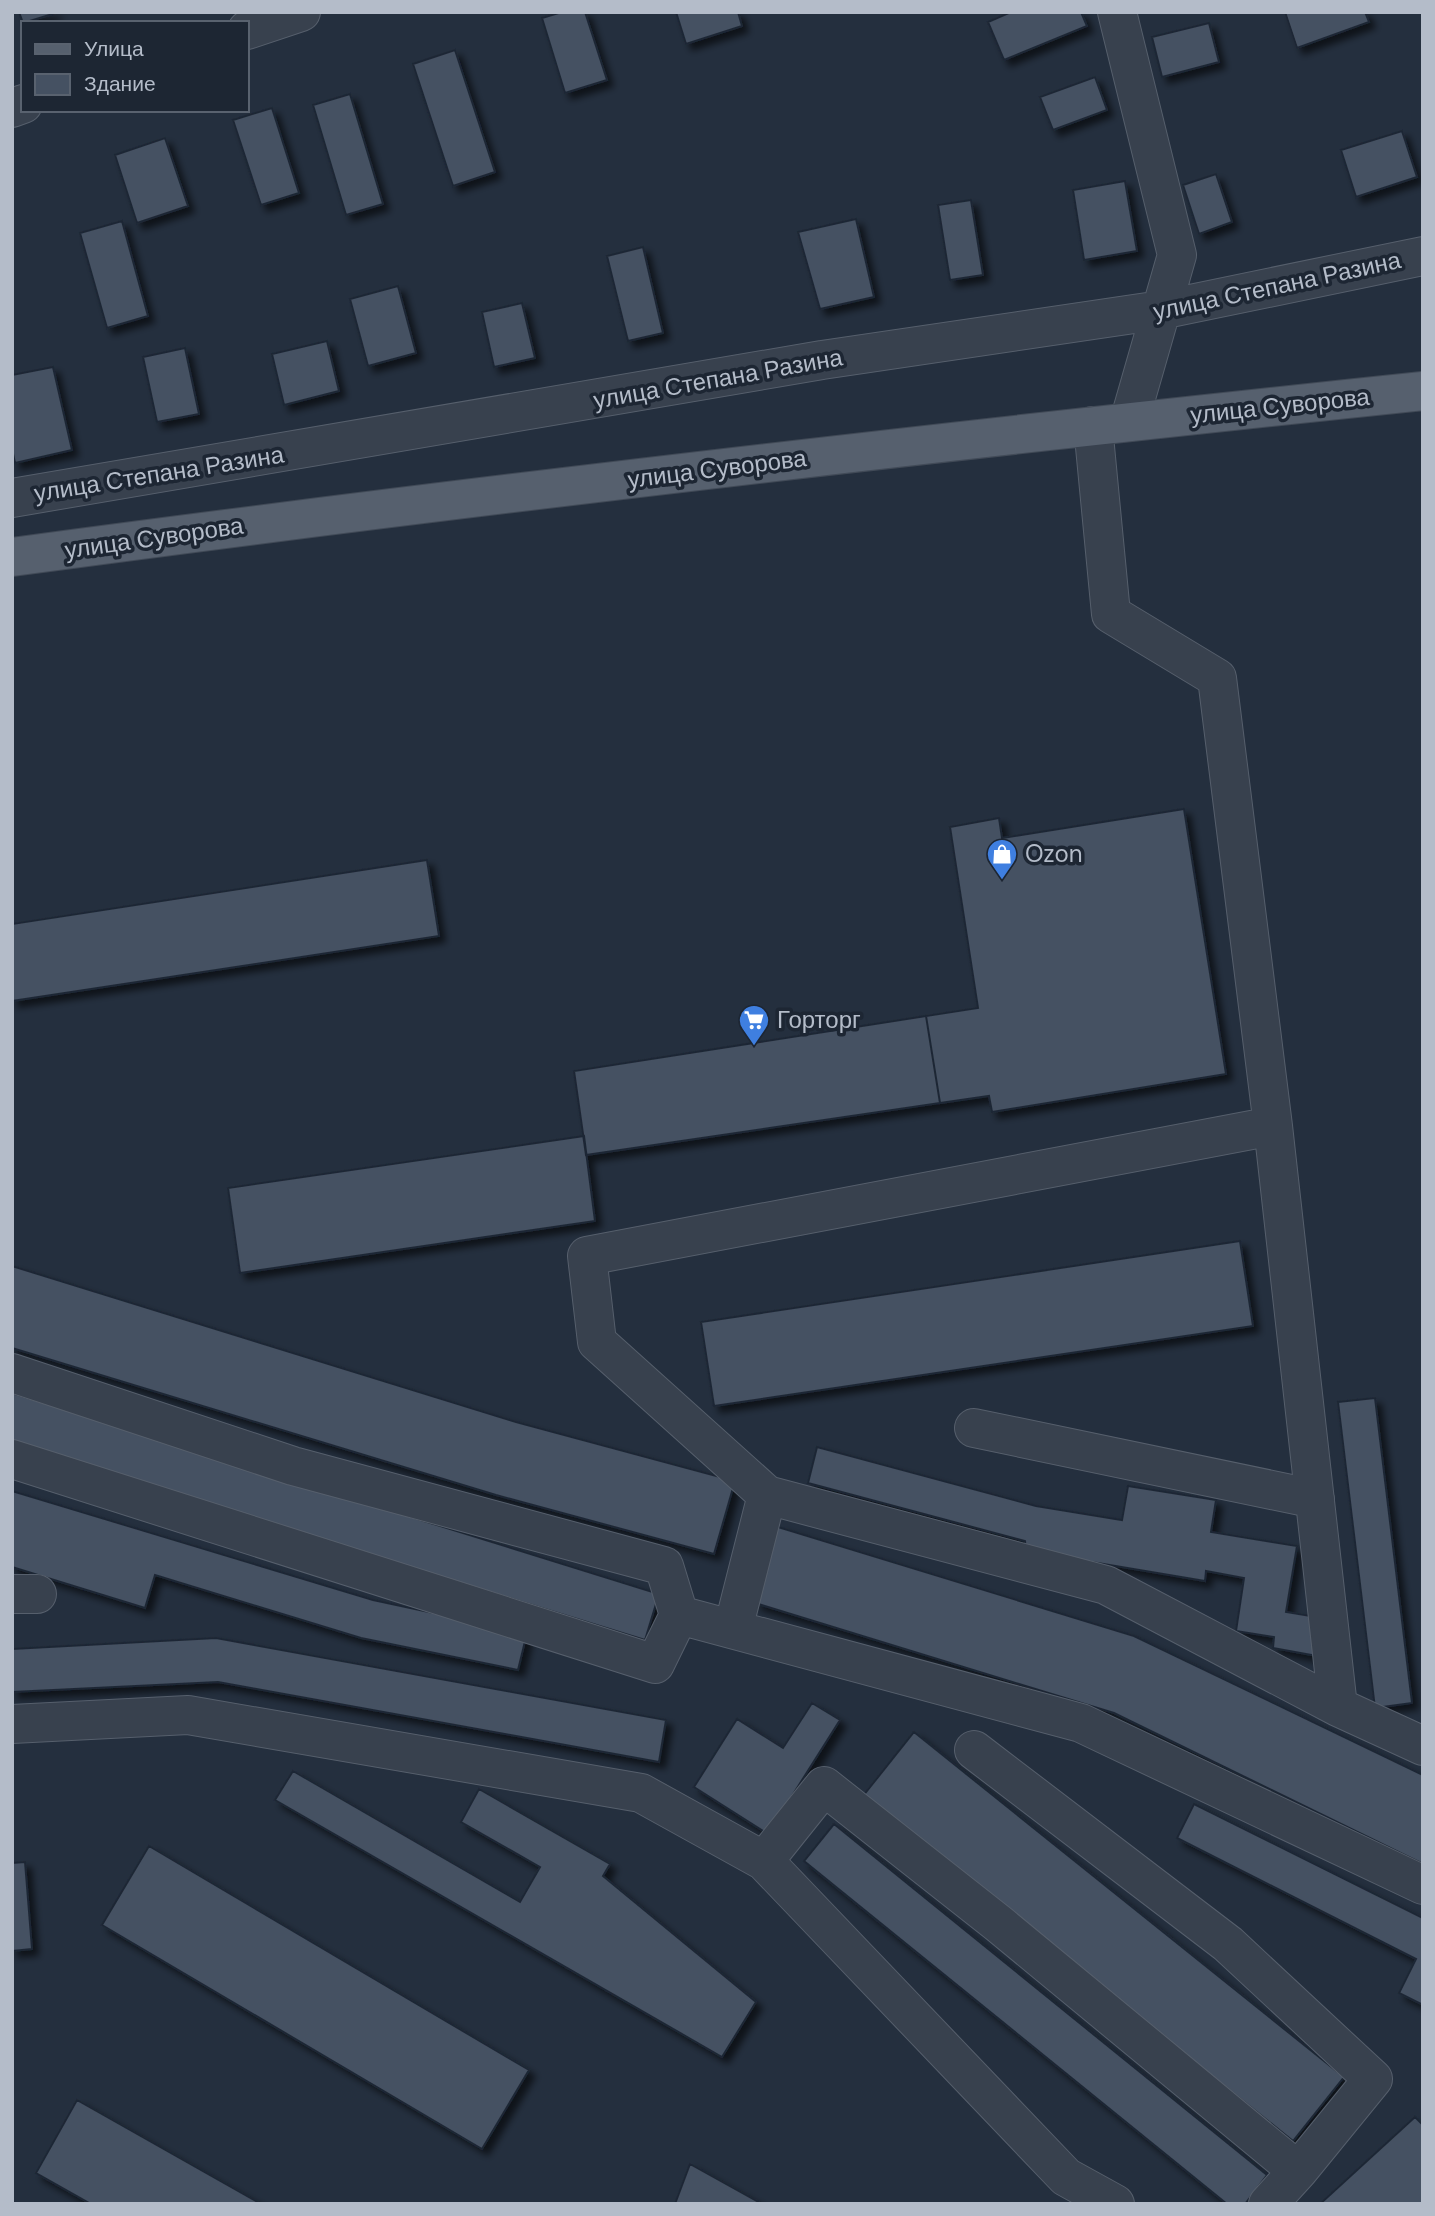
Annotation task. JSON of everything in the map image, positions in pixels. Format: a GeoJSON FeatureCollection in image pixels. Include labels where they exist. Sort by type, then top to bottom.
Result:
{"type":"FeatureCollection","features":[{"type":"Feature","properties":{"kind":"main road","name":"улица Суворова"},"geometry":{"type":"LineString","coordinates":[[12,557],[320,515],[1423,391]]}},
{"type":"Feature","properties":{"kind":"street"},"geometry":{"type":"LineString","coordinates":[[248,30],[301,12]]}},
{"type":"Feature","properties":{"kind":"street"},"geometry":{"type":"LineString","coordinates":[[1117,12],[1177,255],[1161,310],[1111,424],[1111,614],[1217,678],[1273,1126],[1338,1707]]}},
{"type":"Feature","properties":{"kind":"street","name":"улица Степана Разина"},"geometry":{"type":"LineString","coordinates":[[12,498],[822,360],[1161,310],[1423,256]]}},
{"type":"Feature","properties":{"kind":"street"},"geometry":{"type":"LineString","coordinates":[[1273,1126],[587,1256],[597,1342],[767,1495],[1106,1585],[1338,1707],[1423,1746]]}},
{"type":"Feature","properties":{"kind":"street"},"geometry":{"type":"LineString","coordinates":[[12,1373],[293,1466],[664,1566],[679,1615],[655,1664],[12,1459]]}},
{"type":"Feature","properties":{"kind":"street"},"geometry":{"type":"LineString","coordinates":[[974,1429],[1315,1499]]}},
{"type":"Feature","properties":{"kind":"street"},"geometry":{"type":"LineString","coordinates":[[733,1629],[767,1495]]}},
{"type":"Feature","properties":{"kind":"street"},"geometry":{"type":"LineString","coordinates":[[679,1615],[1081,1723],[1423,1885]]}},
{"type":"Feature","properties":{"kind":"street"},"geometry":{"type":"LineString","coordinates":[[12,1724],[188,1715],[641,1793],[764,1861],[1066,2177],[1115,2204]]}},
{"type":"Feature","properties":{"kind":"street"},"geometry":{"type":"LineString","coordinates":[[974,1750],[1228,1944],[1373,2079],[1268,2204]]}},
{"type":"Feature","properties":{"kind":"street"},"geometry":{"type":"LineString","coordinates":[[764,1861],[824,1786],[999,1924],[1298,2171]]}},
{"type":"Feature","properties":{"kind":"building"},"geometry":{"type":"Polygon","coordinates":[[[19,12],[56,13],[30,21],[22,21],[19,12]]]}},
{"type":"Feature","properties":{"kind":"building"},"geometry":{"type":"Polygon","coordinates":[[[562,12],[585,12],[607,80],[565,93],[542,18],[562,12]]]}},
{"type":"Feature","properties":{"kind":"building"},"geometry":{"type":"Polygon","coordinates":[[[676,12],[738,12],[742,26],[686,44],[676,12]]]}},
{"type":"Feature","properties":{"kind":"building"},"geometry":{"type":"Polygon","coordinates":[[[1011,12],[1081,12],[1087,26],[1004,60],[988,22],[1011,12]]]}},
{"type":"Feature","properties":{"kind":"building"},"geometry":{"type":"Polygon","coordinates":[[[1285,12],[1365,12],[1369,22],[1297,48],[1285,12]]]}},
{"type":"Feature","properties":{"kind":"building"},"geometry":{"type":"Polygon","coordinates":[[[1209,23],[1219,62],[1162,77],[1152,37],[1209,23]]]}},
{"type":"Feature","properties":{"kind":"building"},"geometry":{"type":"Polygon","coordinates":[[[455,50],[495,172],[453,186],[413,64],[455,50]]]}},
{"type":"Feature","properties":{"kind":"building"},"geometry":{"type":"Polygon","coordinates":[[[1095,77],[1107,110],[1053,130],[1040,97],[1095,77]]]}},
{"type":"Feature","properties":{"kind":"building"},"geometry":{"type":"Polygon","coordinates":[[[350,94],[383,204],[346,215],[313,105],[350,94]]]}},
{"type":"Feature","properties":{"kind":"building"},"geometry":{"type":"Polygon","coordinates":[[[272,108],[299,193],[261,205],[233,120],[272,108]]]}},
{"type":"Feature","properties":{"kind":"building"},"geometry":{"type":"Polygon","coordinates":[[[1402,131],[1417,177],[1356,197],[1341,150],[1402,131]]]}},
{"type":"Feature","properties":{"kind":"building"},"geometry":{"type":"Polygon","coordinates":[[[165,138],[188,206],[137,223],[115,155],[165,138]]]}},
{"type":"Feature","properties":{"kind":"building"},"geometry":{"type":"Polygon","coordinates":[[[1216,174],[1232,222],[1199,234],[1183,185],[1216,174]]]}},
{"type":"Feature","properties":{"kind":"building"},"geometry":{"type":"Polygon","coordinates":[[[1125,181],[1137,251],[1084,260],[1073,190],[1125,181]]]}},
{"type":"Feature","properties":{"kind":"building"},"geometry":{"type":"Polygon","coordinates":[[[971,200],[983,275],[950,280],[938,205],[971,200]]]}},
{"type":"Feature","properties":{"kind":"building"},"geometry":{"type":"Polygon","coordinates":[[[856,219],[874,297],[820,309],[798,232],[856,219]]]}},
{"type":"Feature","properties":{"kind":"building"},"geometry":{"type":"Polygon","coordinates":[[[122,221],[148,316],[107,328],[80,233],[122,221]]]}},
{"type":"Feature","properties":{"kind":"building"},"geometry":{"type":"Polygon","coordinates":[[[643,247],[663,333],[628,341],[607,256],[643,247]]]}},
{"type":"Feature","properties":{"kind":"building"},"geometry":{"type":"Polygon","coordinates":[[[398,286],[416,353],[368,366],[350,299],[398,286]]]}},
{"type":"Feature","properties":{"kind":"building"},"geometry":{"type":"Polygon","coordinates":[[[522,303],[535,358],[494,367],[482,312],[522,303]]]}},
{"type":"Feature","properties":{"kind":"building"},"geometry":{"type":"Polygon","coordinates":[[[327,341],[339,391],[284,405],[272,354],[327,341]]]}},
{"type":"Feature","properties":{"kind":"building"},"geometry":{"type":"Polygon","coordinates":[[[185,348],[199,414],[157,422],[143,357],[185,348]]]}},
{"type":"Feature","properties":{"kind":"building"},"geometry":{"type":"Polygon","coordinates":[[[53,367],[72,450],[15,463],[12,449],[12,375],[53,367]]]}},
{"type":"Feature","properties":{"kind":"building"},"geometry":{"type":"Polygon","coordinates":[[[1184,809],[1226,1074],[992,1112],[989,1096],[940,1103],[926,1016],[978,1008],[950,827],[999,818],[1002,838],[1184,809]]]}},
{"type":"Feature","properties":{"kind":"building"},"geometry":{"type":"Polygon","coordinates":[[[427,860],[439,936],[12,1001],[12,924],[427,860]]]}},
{"type":"Feature","properties":{"kind":"building"},"geometry":{"type":"Polygon","coordinates":[[[926,1016],[940,1103],[586,1155],[574,1071],[926,1016]]]}},
{"type":"Feature","properties":{"kind":"building"},"geometry":{"type":"Polygon","coordinates":[[[584,1136],[595,1221],[240,1273],[228,1188],[584,1136]]]}},
{"type":"Feature","properties":{"kind":"building"},"geometry":{"type":"Polygon","coordinates":[[[1240,1241],[1253,1326],[714,1406],[701,1322],[1240,1241]]]}},
{"type":"Feature","properties":{"kind":"building"},"geometry":{"type":"Polygon","coordinates":[[[12,1266],[516,1422],[735,1481],[714,1554],[496,1495],[12,1348],[12,1266]]]}},
{"type":"Feature","properties":{"kind":"building"},"geometry":{"type":"Polygon","coordinates":[[[12,1393],[659,1594],[645,1640],[12,1444],[12,1393]]]}},
{"type":"Feature","properties":{"kind":"building"},"geometry":{"type":"Polygon","coordinates":[[[1375,1398],[1412,1703],[1375,1708],[1338,1402],[1375,1398]]]}},
{"type":"Feature","properties":{"kind":"building"},"geometry":{"type":"Polygon","coordinates":[[[817,1447],[1036,1506],[1122,1520],[1128,1486],[1216,1500],[1211,1532],[1297,1546],[1286,1612],[1323,1618],[1317,1656],[1273,1648],[1274,1637],[1236,1631],[1244,1578],[1206,1571],[1205,1581],[1026,1551],[1025,1541],[808,1483],[817,1447]]]}},
{"type":"Feature","properties":{"kind":"building"},"geometry":{"type":"Polygon","coordinates":[[[12,1491],[373,1600],[527,1633],[518,1670],[361,1638],[155,1575],[145,1608],[12,1567],[12,1491]]]}},
{"type":"Feature","properties":{"kind":"building"},"geometry":{"type":"Polygon","coordinates":[[[778,1527],[1134,1636],[1423,1775],[1423,1864],[1114,1713],[755,1603],[778,1527]]]}},
{"type":"Feature","properties":{"kind":"building"},"geometry":{"type":"Polygon","coordinates":[[[216,1638],[666,1720],[659,1762],[218,1682],[12,1692],[12,1649],[216,1638]]]}},
{"type":"Feature","properties":{"kind":"building"},"geometry":{"type":"Polygon","coordinates":[[[812,1703],[840,1720],[768,1834],[694,1787],[737,1719],[783,1748],[812,1703]]]}},
{"type":"Feature","properties":{"kind":"building"},"geometry":{"type":"Polygon","coordinates":[[[914,1732],[1344,2077],[1293,2141],[863,1796],[914,1732]]]}},
{"type":"Feature","properties":{"kind":"building"},"geometry":{"type":"Polygon","coordinates":[[[293,1771],[520,1902],[540,1867],[461,1822],[479,1789],[610,1864],[603,1876],[756,2002],[722,2057],[275,1800],[293,1771]]]}},
{"type":"Feature","properties":{"kind":"building"},"geometry":{"type":"Polygon","coordinates":[[[1194,1804],[1423,1918],[1423,2005],[1399,1993],[1416,1959],[1177,1838],[1194,1804]]]}},
{"type":"Feature","properties":{"kind":"building"},"geometry":{"type":"Polygon","coordinates":[[[834,1824],[1267,2175],[1245,2204],[1227,2204],[804,1861],[834,1824]]]}},
{"type":"Feature","properties":{"kind":"building"},"geometry":{"type":"Polygon","coordinates":[[[149,1846],[529,2070],[482,2149],[102,1925],[149,1846]]]}},
{"type":"Feature","properties":{"kind":"building"},"geometry":{"type":"Polygon","coordinates":[[[25,1862],[32,1949],[12,1951],[12,1863],[25,1862]]]}},
{"type":"Feature","properties":{"kind":"building"},"geometry":{"type":"Polygon","coordinates":[[[77,2100],[261,2204],[91,2204],[36,2173],[77,2100]]]}},
{"type":"Feature","properties":{"kind":"building"},"geometry":{"type":"Polygon","coordinates":[[[1415,2117],[1423,2125],[1423,2204],[1320,2204],[1415,2117]]]}},
{"type":"Feature","properties":{"kind":"building"},"geometry":{"type":"Polygon","coordinates":[[[690,2164],[762,2204],[675,2204],[690,2164]]]}},
{"type":"Feature","properties":{"kind":"place","name":"Ozon"},"geometry":{"type":"Point","coordinates":[1002,881]}},
{"type":"Feature","properties":{"kind":"place","name":"Горторг"},"geometry":{"type":"Point","coordinates":[754,1047]}}]}
